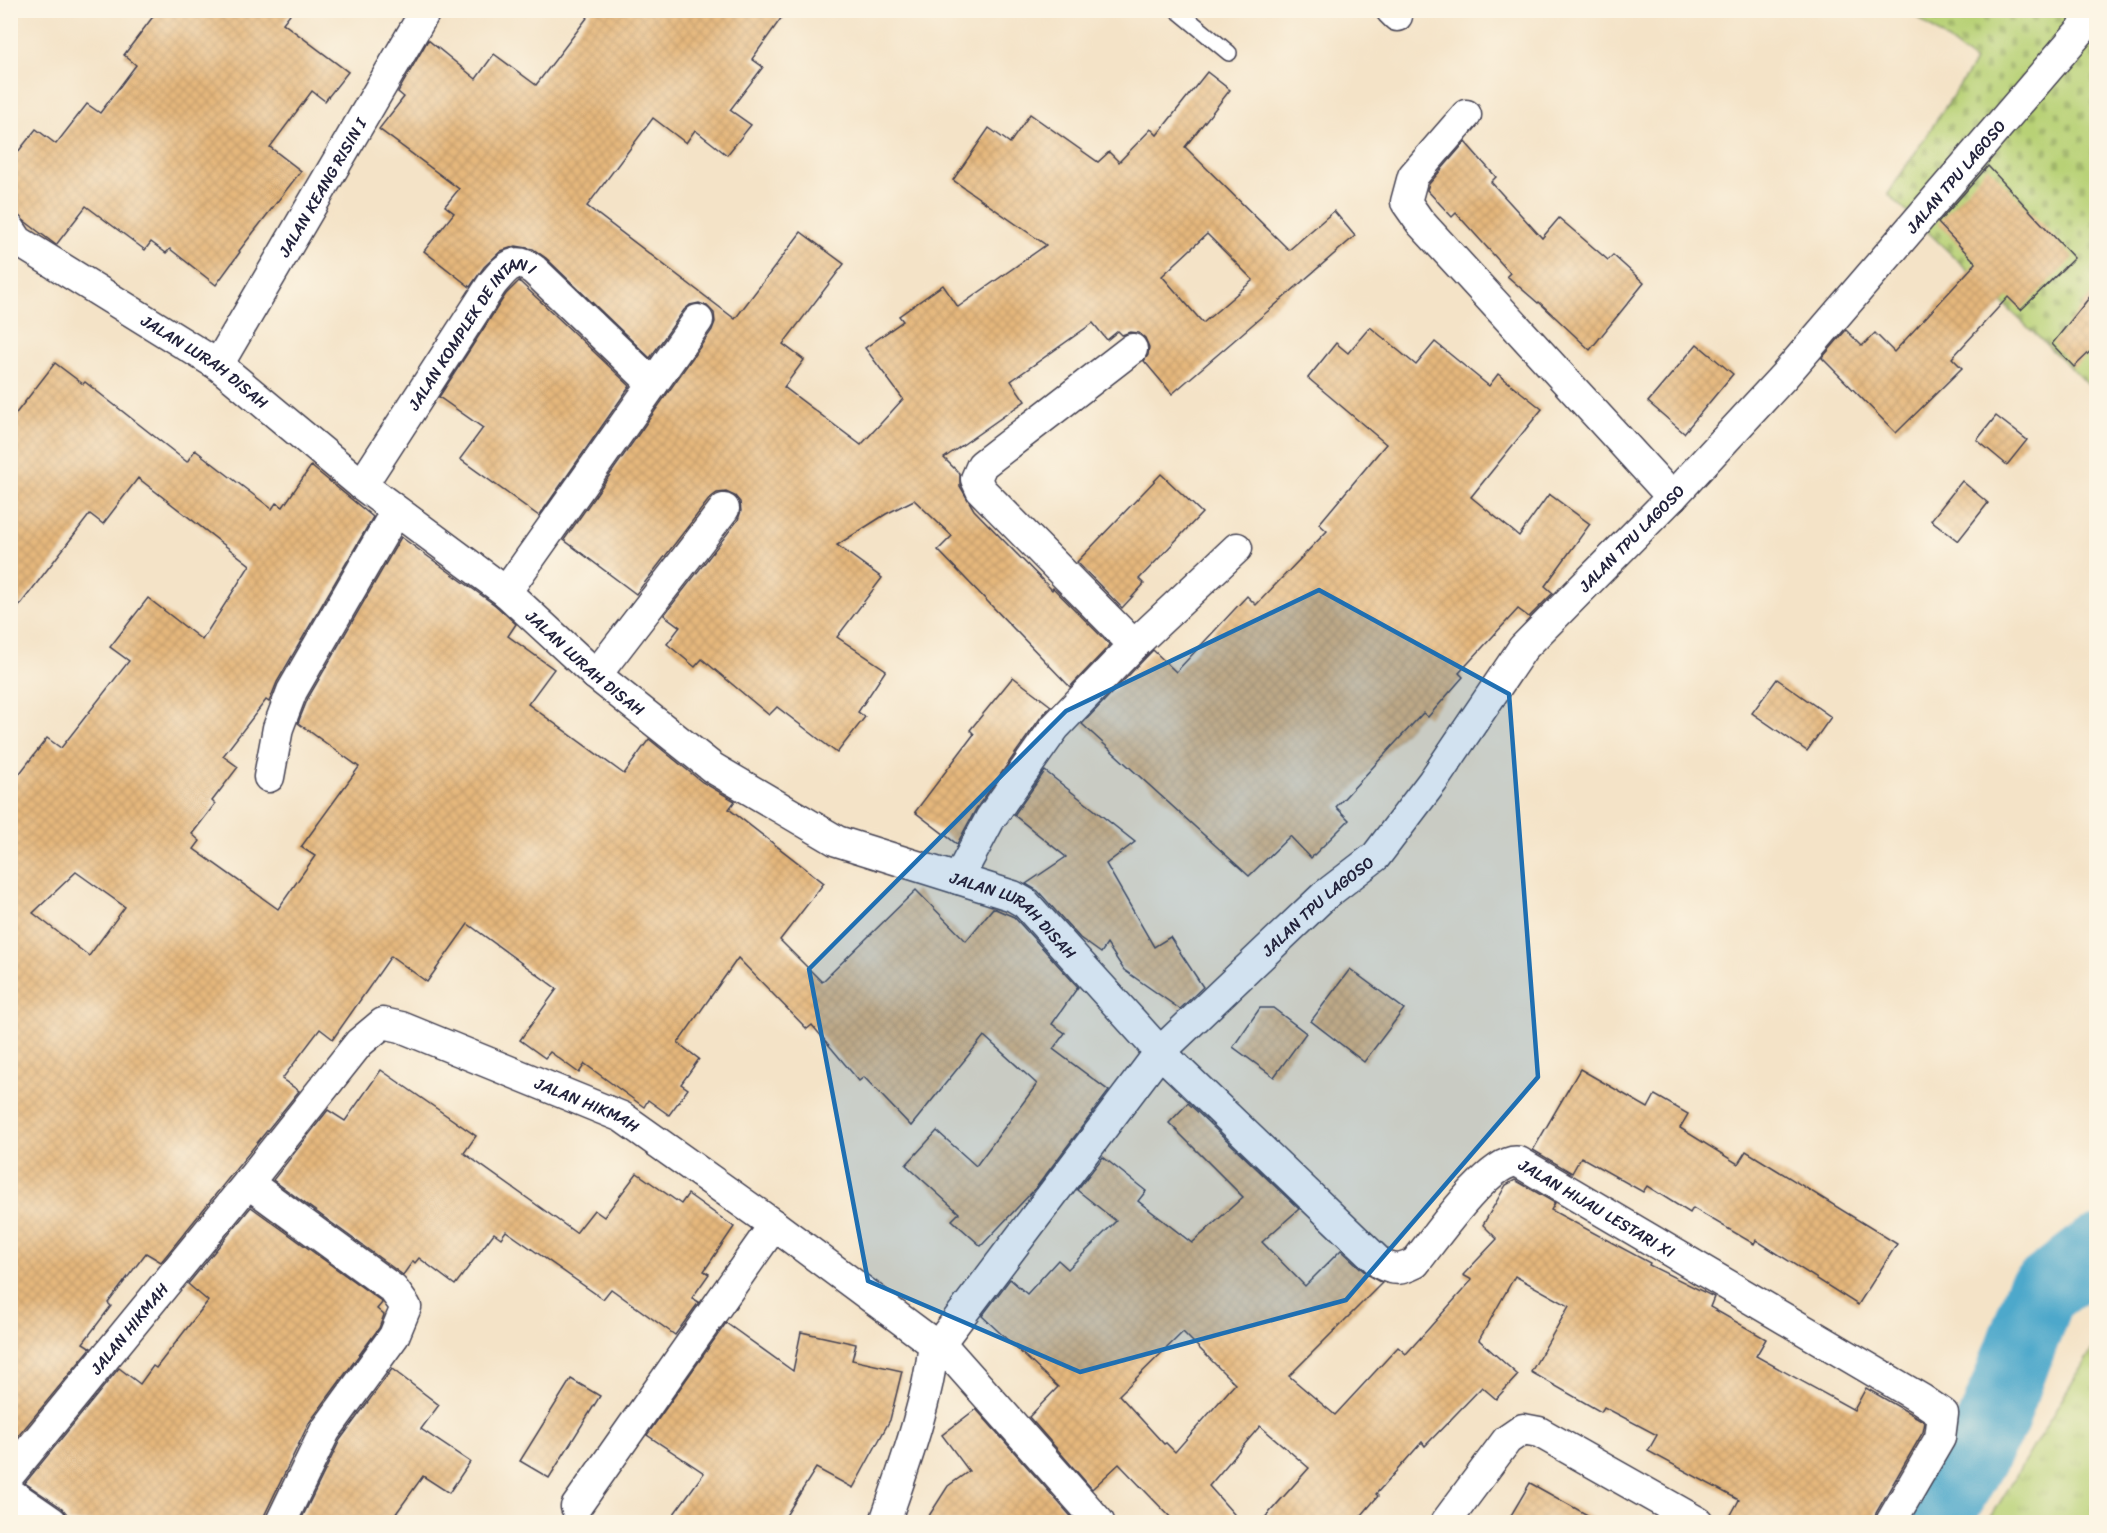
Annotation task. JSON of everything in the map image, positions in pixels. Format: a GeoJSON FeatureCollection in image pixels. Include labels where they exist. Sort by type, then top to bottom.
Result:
{"type":"FeatureCollection","features":[{"type":"Feature","properties":{"kind":"street","name":"JALAN KEANG RISIN I"},"geometry":{"type":"LineString","coordinates":[[218,365],[426,10]]}},
{"type":"Feature","properties":{"kind":"street","name":"JALAN TPU LAGOSO"},"geometry":{"type":"LineString","coordinates":[[937,1343],[1160,1052],[1324,896],[1376,856],[1433,781],[1522,648],[1672,497],[1784,376],[2095,10]]}},
{"type":"Feature","properties":{"kind":"street"},"geometry":{"type":"LineString","coordinates":[[1466,115],[1413,176],[1406,202],[1420,222],[1672,497]]}},
{"type":"Feature","properties":{"kind":"street","name":"JALAN LURAH DISAH"},"geometry":{"type":"LineString","coordinates":[[13,240],[218,365],[362,485],[506,592],[596,675],[714,768],[837,841],[1013,896],[1025,903],[1160,1052]]}},
{"type":"Feature","properties":{"kind":"street","name":"JALAN KOMPLEK DE INTAN I"},"geometry":{"type":"LineString","coordinates":[[362,485],[492,284],[510,265],[526,264],[534,270],[653,384]]}},
{"type":"Feature","properties":{"kind":"street"},"geometry":{"type":"LineString","coordinates":[[506,592],[698,320]]}},
{"type":"Feature","properties":{"kind":"street"},"geometry":{"type":"LineString","coordinates":[[1132,349],[982,465],[976,479],[981,490],[1134,645]]}},
{"type":"Feature","properties":{"kind":"street"},"geometry":{"type":"LineString","coordinates":[[596,675],[724,509]]}},
{"type":"Feature","properties":{"kind":"street"},"geometry":{"type":"LineString","coordinates":[[269,777],[278,728],[292,691],[396,511]]}},
{"type":"Feature","properties":{"kind":"street"},"geometry":{"type":"LineString","coordinates":[[958,879],[990,819],[1055,727],[1134,645],[1237,548]]}},
{"type":"Feature","properties":{"kind":"street","name":"JALAN HIKMAH"},"geometry":{"type":"LineString","coordinates":[[10,1474],[248,1183],[359,1043],[383,1023],[401,1027],[622,1117],[937,1343],[1099,1522]]}},
{"type":"Feature","properties":{"kind":"street","name":"JALAN HIJAU LESTARI XI"},"geometry":{"type":"LineString","coordinates":[[1160,1052],[1381,1264],[1391,1269],[1403,1269],[1414,1263],[1479,1184],[1503,1164],[1512,1160],[1530,1168],[1921,1399],[1943,1414],[1940,1438],[1891,1522]]}},
{"type":"Feature","properties":{"kind":"street"},"geometry":{"type":"LineString","coordinates":[[248,1183],[393,1289],[406,1307],[394,1336],[325,1431],[281,1522]]}},
{"type":"Feature","properties":{"kind":"street"},"geometry":{"type":"LineString","coordinates":[[576,1507],[774,1225]]}},
{"type":"Feature","properties":{"kind":"street"},"geometry":{"type":"LineString","coordinates":[[885,1522],[909,1454],[937,1343]]}},
{"type":"Feature","properties":{"kind":"street"},"geometry":{"type":"LineString","coordinates":[[1446,1522],[1507,1440],[1523,1429],[1539,1432],[1698,1522]]}},
{"type":"Feature","properties":{"kind":"street"},"geometry":{"type":"LineString","coordinates":[[10,1493],[52,1522]]}},
{"type":"Feature","properties":{"kind":"lane"},"geometry":{"type":"LineString","coordinates":[[1177,10],[1229,53]]}},
{"type":"Feature","properties":{"kind":"highlighted area"},"geometry":{"type":"Polygon","coordinates":[[[1319,590],[1509,694],[1538,1077],[1346,1300],[1080,1372],[868,1281],[809,969],[1066,711],[1319,590]]]}},
{"type":"Feature","properties":{"kind":"green space"},"geometry":{"type":"Polygon","coordinates":[[[1910,11],[2096,11],[2096,392],[1888,194],[1975,62],[1910,11]]]}},
{"type":"Feature","properties":{"kind":"green space"},"geometry":{"type":"Polygon","coordinates":[[[2096,1343],[2096,1522],[1988,1522],[2096,1343]]]}},
{"type":"Feature","properties":{"kind":"building"},"geometry":{"type":"Polygon","coordinates":[[[158,10],[293,10],[283,23],[348,72],[325,101],[312,91],[270,147],[301,171],[239,251],[216,285],[170,249],[166,253],[151,242],[145,250],[86,206],[56,245],[10,210],[10,162],[36,129],[56,144],[87,104],[100,113],[136,65],[124,55],[158,10]]]}},
{"type":"Feature","properties":{"kind":"building"},"geometry":{"type":"Polygon","coordinates":[[[593,10],[787,10],[752,59],[763,67],[730,110],[751,125],[727,155],[695,130],[686,143],[653,118],[587,206],[735,319],[801,232],[844,264],[783,344],[804,360],[784,387],[861,445],[903,399],[865,348],[903,321],[899,316],[943,285],[958,307],[1046,245],[953,180],[989,128],[1010,143],[1030,114],[1098,162],[1109,152],[1119,162],[1151,129],[1157,135],[1207,72],[1230,90],[1185,147],[1289,250],[1334,211],[1355,236],[1172,394],[1144,361],[1149,347],[1145,338],[1139,333],[1130,332],[1122,335],[1118,331],[1107,340],[1093,323],[1011,381],[1025,401],[944,458],[960,474],[960,486],[974,510],[1052,590],[1053,588],[1110,645],[1070,687],[938,550],[952,536],[914,500],[886,514],[837,545],[882,578],[837,637],[886,670],[858,712],[865,717],[837,753],[777,707],[769,715],[702,659],[695,667],[667,644],[680,627],[664,615],[738,520],[741,511],[740,502],[735,496],[726,492],[717,493],[710,498],[636,594],[564,540],[712,330],[715,322],[714,313],[707,306],[699,303],[690,305],[650,358],[546,258],[533,249],[516,246],[501,251],[484,267],[470,287],[424,251],[454,213],[445,206],[459,189],[379,129],[404,97],[398,92],[428,40],[476,79],[494,54],[536,85],[593,10]],[[1207,234],[1162,276],[1203,323],[1253,280],[1207,234]]]}},
{"type":"Feature","properties":{"kind":"building"},"geometry":{"type":"Polygon","coordinates":[[[1465,142],[1496,177],[1491,182],[1542,238],[1559,218],[1608,260],[1613,255],[1644,283],[1590,350],[1539,302],[1507,276],[1510,273],[1456,213],[1452,217],[1427,190],[1429,184],[1465,142]]]}},
{"type":"Feature","properties":{"kind":"building"},"geometry":{"type":"Polygon","coordinates":[[[1988,166],[2074,258],[2021,310],[2008,297],[1952,358],[1962,368],[1896,433],[1822,358],[1846,330],[1862,346],[1875,333],[1894,352],[1976,263],[1938,223],[1988,166]]]}},
{"type":"Feature","properties":{"kind":"building"},"geometry":{"type":"Polygon","coordinates":[[[519,281],[630,386],[539,516],[460,459],[483,428],[439,397],[506,294],[519,281]]]}},
{"type":"Feature","properties":{"kind":"building"},"geometry":{"type":"Polygon","coordinates":[[[2097,288],[2097,345],[2074,367],[2052,344],[2097,288]]]}},
{"type":"Feature","properties":{"kind":"building"},"geometry":{"type":"Polygon","coordinates":[[[1370,327],[1416,365],[1435,342],[1489,386],[1498,374],[1542,409],[1471,497],[1519,536],[1549,494],[1590,524],[1545,586],[1553,593],[1529,617],[1518,609],[1459,673],[1463,677],[1428,717],[1423,713],[1336,807],[1349,820],[1311,858],[1290,836],[1249,876],[1082,724],[1153,650],[1176,672],[1247,596],[1256,605],[1327,531],[1319,524],[1386,444],[1308,378],[1336,343],[1348,353],[1370,327]]]}},
{"type":"Feature","properties":{"kind":"building"},"geometry":{"type":"Polygon","coordinates":[[[1697,344],[1733,374],[1684,433],[1648,402],[1697,344]]]}},
{"type":"Feature","properties":{"kind":"building"},"geometry":{"type":"Polygon","coordinates":[[[55,363],[83,384],[85,382],[187,462],[195,450],[272,509],[276,503],[283,507],[311,466],[373,517],[277,682],[269,702],[266,700],[223,756],[238,767],[212,801],[215,804],[192,834],[200,841],[194,849],[278,909],[315,856],[301,847],[359,767],[298,723],[308,698],[401,537],[495,605],[516,624],[508,636],[554,669],[528,704],[624,774],[649,739],[702,782],[735,801],[729,809],[824,883],[780,940],[822,982],[916,890],[966,941],[993,908],[1014,917],[1078,987],[1052,1024],[1065,1033],[1053,1049],[1109,1091],[1035,1189],[981,1246],[952,1220],[959,1213],[906,1165],[937,1131],[976,1166],[1037,1084],[984,1036],[911,1126],[864,1077],[859,1081],[812,1025],[807,1029],[738,958],[678,1043],[699,1059],[681,1084],[688,1089],[669,1115],[648,1100],[644,1107],[585,1064],[579,1073],[550,1052],[545,1058],[520,1040],[557,989],[468,924],[427,982],[391,956],[333,1039],[320,1029],[282,1079],[299,1091],[161,1262],[146,1253],[108,1303],[111,1306],[83,1343],[91,1348],[10,1446],[10,786],[47,738],[61,748],[129,661],[110,647],[148,598],[202,640],[250,565],[138,478],[103,524],[90,514],[10,618],[10,421],[55,363]],[[76,872],[33,913],[89,956],[125,907],[76,872]]]}},
{"type":"Feature","properties":{"kind":"building"},"geometry":{"type":"Polygon","coordinates":[[[1996,416],[2027,440],[2007,465],[1977,440],[1996,416]]]}},
{"type":"Feature","properties":{"kind":"building"},"geometry":{"type":"Polygon","coordinates":[[[1161,474],[1202,513],[1139,579],[1144,584],[1122,608],[1077,562],[1161,474]]]}},
{"type":"Feature","properties":{"kind":"building"},"geometry":{"type":"Polygon","coordinates":[[[1962,481],[1988,503],[1958,541],[1931,520],[1962,481]]]}},
{"type":"Feature","properties":{"kind":"building"},"geometry":{"type":"Polygon","coordinates":[[[1013,677],[1051,706],[976,809],[957,844],[915,812],[974,734],[970,730],[1013,677]]]}},
{"type":"Feature","properties":{"kind":"building"},"geometry":{"type":"Polygon","coordinates":[[[1777,679],[1831,717],[1807,751],[1752,713],[1777,679]]]}},
{"type":"Feature","properties":{"kind":"building"},"geometry":{"type":"Polygon","coordinates":[[[1045,771],[1135,842],[1106,864],[1154,947],[1170,937],[1203,987],[1180,1009],[1124,970],[1107,944],[1101,953],[1080,938],[1038,891],[1026,884],[1066,857],[1014,815],[1045,771]]]}},
{"type":"Feature","properties":{"kind":"building"},"geometry":{"type":"Polygon","coordinates":[[[1350,969],[1404,1009],[1364,1062],[1311,1021],[1350,969]]]}},
{"type":"Feature","properties":{"kind":"building"},"geometry":{"type":"Polygon","coordinates":[[[1260,1008],[1273,1008],[1306,1033],[1274,1077],[1233,1047],[1260,1008]]]}},
{"type":"Feature","properties":{"kind":"building"},"geometry":{"type":"Polygon","coordinates":[[[1580,1069],[1648,1108],[1655,1095],[1688,1114],[1680,1128],[1738,1164],[1746,1151],[1897,1244],[1858,1305],[1756,1240],[1754,1244],[1693,1208],[1690,1213],[1647,1186],[1643,1192],[1581,1157],[1572,1173],[1533,1150],[1580,1069]]]}},
{"type":"Feature","properties":{"kind":"building"},"geometry":{"type":"Polygon","coordinates":[[[381,1070],[476,1136],[464,1153],[576,1233],[594,1210],[604,1217],[637,1173],[681,1204],[688,1194],[734,1227],[704,1271],[709,1274],[692,1298],[699,1302],[675,1335],[611,1289],[603,1299],[506,1231],[501,1238],[494,1233],[455,1285],[419,1258],[415,1263],[413,1261],[403,1275],[273,1180],[328,1110],[345,1121],[381,1070]]]}},
{"type":"Feature","properties":{"kind":"building"},"geometry":{"type":"Polygon","coordinates":[[[1188,1103],[1299,1209],[1262,1242],[1305,1286],[1341,1250],[1369,1276],[1382,1283],[1289,1376],[1335,1415],[1398,1347],[1406,1354],[1472,1280],[1463,1275],[1497,1239],[1483,1225],[1506,1185],[1515,1180],[1555,1203],[1551,1210],[1650,1263],[1649,1265],[1714,1297],[1710,1307],[1766,1339],[1756,1356],[1854,1410],[1866,1388],[1925,1422],[1923,1432],[1876,1513],[1874,1522],[1727,1522],[1739,1500],[1648,1451],[1657,1435],[1604,1407],[1601,1412],[1531,1372],[1569,1306],[1515,1276],[1479,1340],[1518,1375],[1496,1399],[1482,1387],[1425,1446],[1422,1442],[1376,1494],[1378,1496],[1356,1522],[1261,1522],[1309,1468],[1260,1426],[1209,1486],[1241,1522],[1175,1522],[1119,1464],[1092,1489],[1029,1417],[1058,1387],[982,1316],[1010,1279],[1027,1294],[1058,1260],[1068,1269],[1116,1221],[1077,1190],[1103,1157],[1146,1191],[1138,1201],[1192,1243],[1243,1197],[1169,1123],[1188,1103]],[[1183,1332],[1119,1395],[1164,1444],[1166,1443],[1175,1452],[1235,1384],[1183,1332]]]}},
{"type":"Feature","properties":{"kind":"building"},"geometry":{"type":"Polygon","coordinates":[[[251,1207],[381,1301],[377,1309],[384,1315],[379,1328],[309,1423],[265,1514],[264,1522],[69,1522],[62,1508],[25,1483],[119,1368],[140,1384],[153,1366],[156,1368],[208,1301],[188,1284],[251,1207]]]}},
{"type":"Feature","properties":{"kind":"building"},"geometry":{"type":"Polygon","coordinates":[[[726,1323],[793,1371],[801,1332],[856,1344],[852,1360],[902,1371],[890,1420],[853,1488],[816,1468],[782,1522],[668,1522],[704,1473],[647,1435],[726,1323]]]}},
{"type":"Feature","properties":{"kind":"building"},"geometry":{"type":"Polygon","coordinates":[[[392,1369],[439,1405],[421,1429],[470,1462],[449,1493],[423,1476],[390,1522],[300,1522],[340,1440],[392,1369]]]}},
{"type":"Feature","properties":{"kind":"building"},"geometry":{"type":"Polygon","coordinates":[[[571,1379],[600,1396],[549,1478],[520,1461],[571,1379]]]}},
{"type":"Feature","properties":{"kind":"building"},"geometry":{"type":"Polygon","coordinates":[[[976,1409],[1076,1522],[925,1522],[948,1486],[969,1471],[942,1435],[976,1409]]]}},
{"type":"Feature","properties":{"kind":"building"},"geometry":{"type":"Polygon","coordinates":[[[1530,1483],[1600,1522],[1507,1522],[1530,1483]]]}},
{"type":"Feature","properties":{"kind":"waterway"},"geometry":{"type":"LineString","coordinates":[[1935,1522],[1994,1419],[2040,1294],[2096,1251]]}}]}
